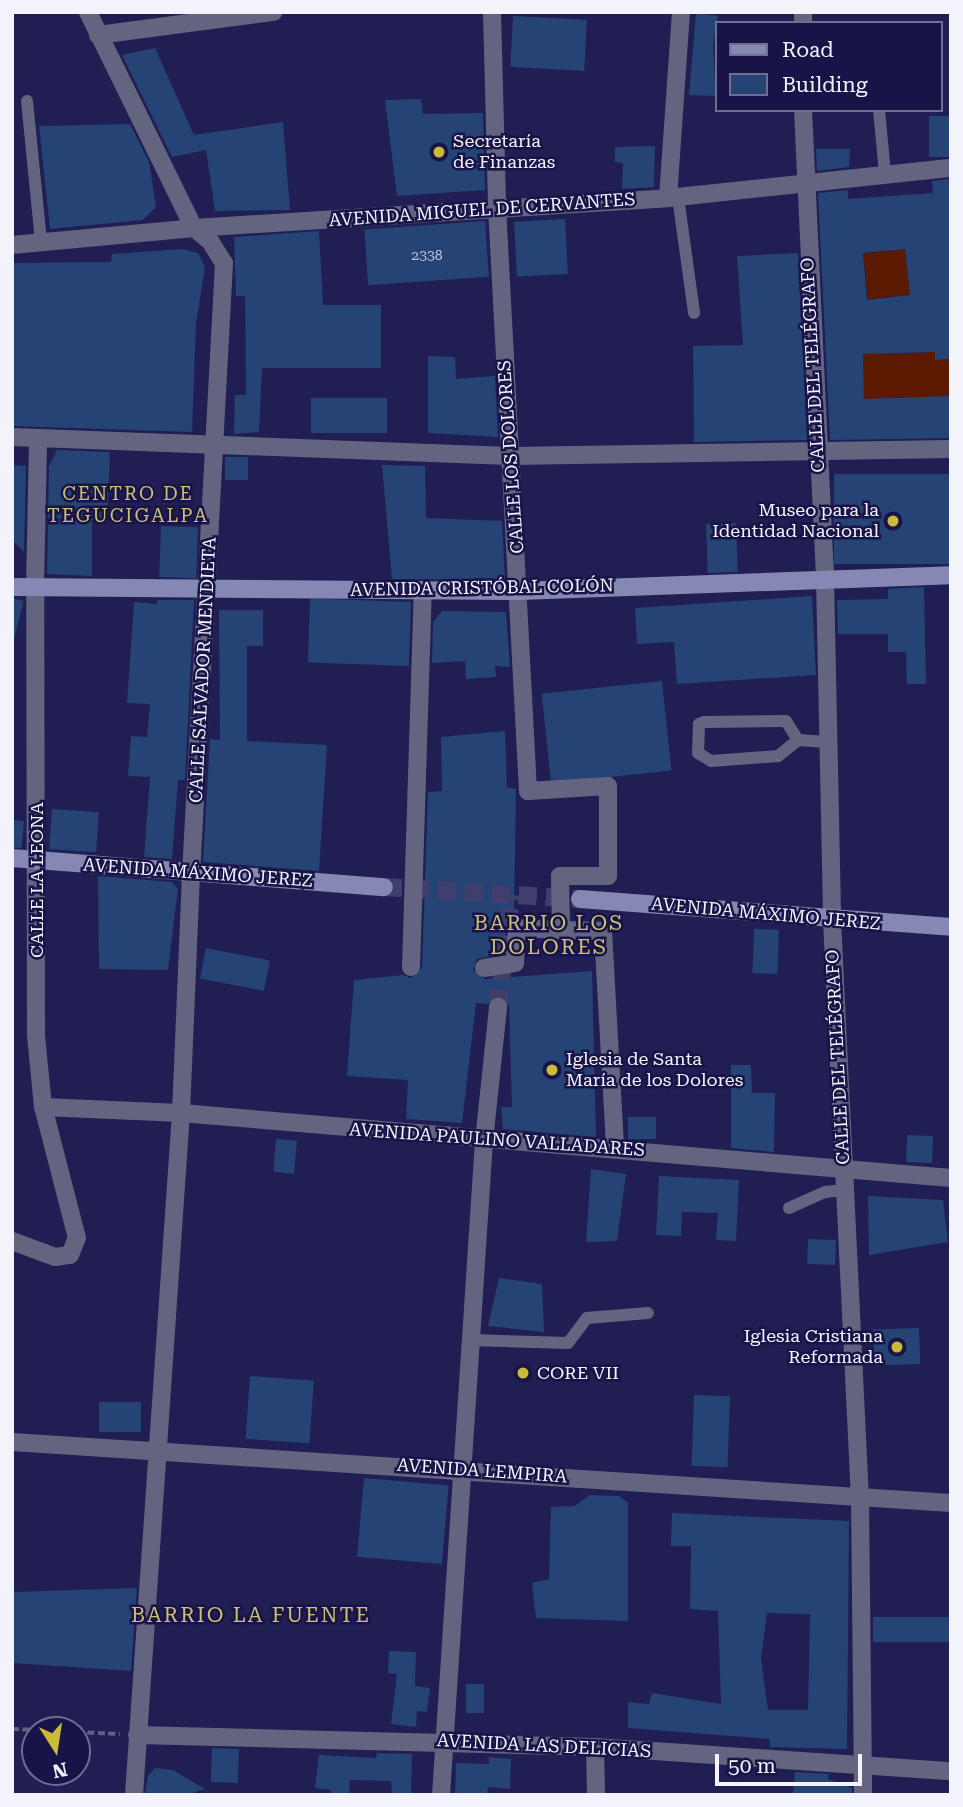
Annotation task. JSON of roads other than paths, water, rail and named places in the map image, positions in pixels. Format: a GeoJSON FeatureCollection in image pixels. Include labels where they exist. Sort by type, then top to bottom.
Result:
{"type":"FeatureCollection","features":[{"type":"Feature","properties":{"kind":"main road","name":"AVENIDA CRISTÓBAL COLÓN"},"geometry":{"type":"LineString","coordinates":[[12,587],[520,591],[951,575]]}},
{"type":"Feature","properties":{"kind":"main road","name":"AVENIDA MÁXIMO JEREZ"},"geometry":{"type":"LineString","coordinates":[[12,858],[384,887]]}},
{"type":"Feature","properties":{"kind":"main road","name":"AVENIDA MÁXIMO JEREZ"},"geometry":{"type":"LineString","coordinates":[[580,899],[951,927]]}},
{"type":"Feature","properties":{"kind":"street","name":"CALLE SALVADOR MENDIETA"},"geometry":{"type":"LineString","coordinates":[[88,12],[194,228],[210,241],[224,263],[212,444],[209,587],[191,874],[181,1113],[136,1735],[134,1795]]}},
{"type":"Feature","properties":{"kind":"street"},"geometry":{"type":"LineString","coordinates":[[98,35],[273,12]]}},
{"type":"Feature","properties":{"kind":"street","name":"CALLE LOS DOLORES"},"geometry":{"type":"LineString","coordinates":[[492,12],[497,207],[520,591],[528,791],[608,786],[608,876],[561,876],[561,930]]}},
{"type":"Feature","properties":{"kind":"street"},"geometry":{"type":"LineString","coordinates":[[673,198],[681,12]]}},
{"type":"Feature","properties":{"kind":"street","name":"CALLE DEL TELÉGRAFO"},"geometry":{"type":"LineString","coordinates":[[803,112],[803,182],[825,578],[832,920],[860,1499],[863,1795]]}},
{"type":"Feature","properties":{"kind":"street","name":"AVENIDA MIGUEL DE CERVANTES"},"geometry":{"type":"LineString","coordinates":[[12,245],[194,228],[673,198],[951,168]]}},
{"type":"Feature","properties":{"kind":"street"},"geometry":{"type":"LineString","coordinates":[[12,437],[510,456],[951,449]]}},
{"type":"Feature","properties":{"kind":"street","name":"CALLE LA LEONA"},"geometry":{"type":"LineString","coordinates":[[12,1241],[55,1257],[70,1255],[77,1238],[43,1107],[36,1035],[38,860],[35,587],[38,438]]}},
{"type":"Feature","properties":{"kind":"street"},"geometry":{"type":"LineString","coordinates":[[411,967],[423,590]]}},
{"type":"Feature","properties":{"kind":"street"},"geometry":{"type":"LineString","coordinates":[[484,968],[515,963],[517,928],[603,931],[614,1148]]}},
{"type":"Feature","properties":{"kind":"street"},"geometry":{"type":"LineString","coordinates":[[442,1795],[484,1141],[498,1007]]}},
{"type":"Feature","properties":{"kind":"street","name":"AVENIDA PAULINO VALLADARES"},"geometry":{"type":"LineString","coordinates":[[43,1107],[181,1113],[484,1141],[614,1148],[951,1178]]}},
{"type":"Feature","properties":{"kind":"street","name":"AVENIDA LEMPIRA"},"geometry":{"type":"LineString","coordinates":[[12,1443],[462,1469],[860,1499],[951,1503]]}},
{"type":"Feature","properties":{"kind":"street","name":"AVENIDA LAS DELICIAS"},"geometry":{"type":"LineString","coordinates":[[136,1735],[445,1741],[951,1771]]}},
{"type":"Feature","properties":{"kind":"street"},"geometry":{"type":"LineString","coordinates":[[595,1748],[596,1795]]}},
{"type":"Feature","properties":{"kind":"lane"},"geometry":{"type":"LineString","coordinates":[[27,101],[41,242]]}},
{"type":"Feature","properties":{"kind":"lane"},"geometry":{"type":"LineString","coordinates":[[879,112],[885,174]]}},
{"type":"Feature","properties":{"kind":"lane"},"geometry":{"type":"LineString","coordinates":[[673,198],[694,313]]}},
{"type":"Feature","properties":{"kind":"lane"},"geometry":{"type":"LineString","coordinates":[[786,721],[798,740],[791,750],[778,756],[711,761],[698,753],[699,724],[786,721]]}},
{"type":"Feature","properties":{"kind":"lane"},"geometry":{"type":"LineString","coordinates":[[798,740],[827,741]]}},
{"type":"Feature","properties":{"kind":"lane"},"geometry":{"type":"LineString","coordinates":[[789,1208],[825,1192],[845,1191]]}},
{"type":"Feature","properties":{"kind":"lane"},"geometry":{"type":"LineString","coordinates":[[472,1340],[568,1343],[587,1318],[648,1313]]}},
{"type":"Feature","properties":{"kind":"tunnel"},"geometry":{"type":"LineString","coordinates":[[384,887],[580,899]]}},
{"type":"Feature","properties":{"kind":"tunnel"},"geometry":{"type":"LineString","coordinates":[[498,1007],[511,895]]}},
{"type":"Feature","properties":{"kind":"place","name":"Secretaría de Finanzas"},"geometry":{"type":"Point","coordinates":[439,152]}},
{"type":"Feature","properties":{"kind":"place","name":"Museo para la Identidad Nacional"},"geometry":{"type":"Point","coordinates":[893,521]}},
{"type":"Feature","properties":{"kind":"place","name":"Iglesia de Santa María de los Dolores"},"geometry":{"type":"Point","coordinates":[552,1070]}},
{"type":"Feature","properties":{"kind":"place","name":"Iglesia Cristiana Reformada"},"geometry":{"type":"Point","coordinates":[897,1347]}},
{"type":"Feature","properties":{"kind":"place","name":"CORE VII"},"geometry":{"type":"Point","coordinates":[523,1373]}},
{"type":"Feature","properties":{"kind":"district","name":"CENTRO DE TEGUCIGALPA"},"geometry":{"type":"Point","coordinates":[128,505]}},
{"type":"Feature","properties":{"kind":"district","name":"BARRIO LOS DOLORES"},"geometry":{"type":"Point","coordinates":[549,935]}},
{"type":"Feature","properties":{"kind":"district","name":"BARRIO LA FUENTE"},"geometry":{"type":"Point","coordinates":[251,1615]}}]}
